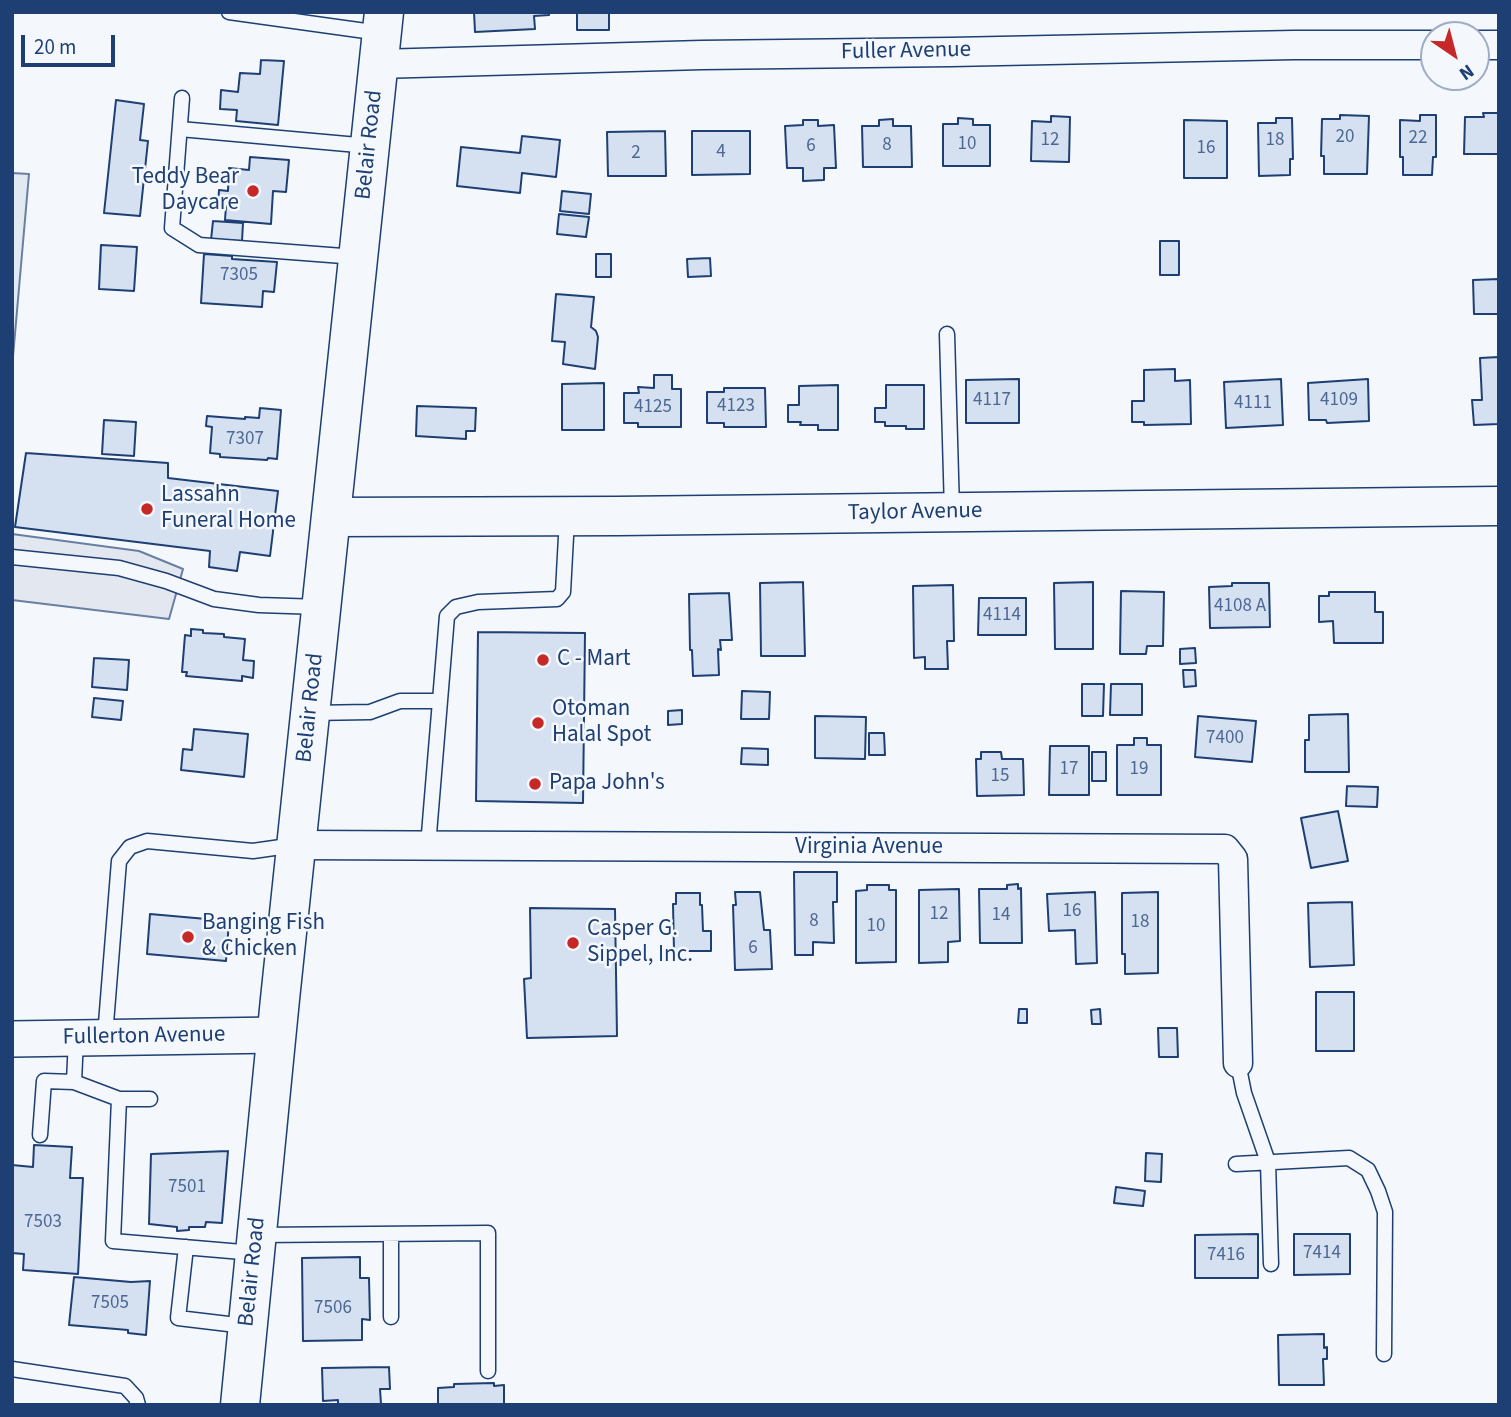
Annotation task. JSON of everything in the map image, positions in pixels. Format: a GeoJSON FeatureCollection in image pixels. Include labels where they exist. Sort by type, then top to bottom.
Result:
{"type":"FeatureCollection","features":[{"type":"Feature","properties":{"kind":"main road","name":"Belair Road"},"geometry":{"type":"LineString","coordinates":[[240,1405],[276,1035],[382,37]]}},
{"type":"Feature","properties":{"kind":"main road","name":"Taylor Avenue"},"geometry":{"type":"LineString","coordinates":[[332,517],[568,517],[1499,506]]}},
{"type":"Feature","properties":{"kind":"street","name":"Fuller Avenue"},"geometry":{"type":"LineString","coordinates":[[382,37],[702,55],[1420,45]]}},
{"type":"Feature","properties":{"kind":"street","name":"Virginia Avenue"},"geometry":{"type":"LineString","coordinates":[[297,845],[1225,849],[1233,859],[1238,1063]]}},
{"type":"Feature","properties":{"kind":"street","name":"Fullerton Avenue"},"geometry":{"type":"LineString","coordinates":[[12,1039],[276,1035]]}},
{"type":"Feature","properties":{"kind":"lane"},"geometry":{"type":"LineString","coordinates":[[229,12],[382,37]]}},
{"type":"Feature","properties":{"kind":"lane"},"geometry":{"type":"LineString","coordinates":[[182,98],[172,228],[199,245],[359,258]]}},
{"type":"Feature","properties":{"kind":"lane"},"geometry":{"type":"LineString","coordinates":[[180,129],[370,146]]}},
{"type":"Feature","properties":{"kind":"lane"},"geometry":{"type":"LineString","coordinates":[[947,334],[952,513]]}},
{"type":"Feature","properties":{"kind":"lane"},"geometry":{"type":"LineString","coordinates":[[428,846],[447,616],[456,607],[478,602],[557,599],[564,592],[568,517]]}},
{"type":"Feature","properties":{"kind":"lane"},"geometry":{"type":"LineString","coordinates":[[12,558],[119,568],[166,581],[214,599],[259,605],[322,607]]}},
{"type":"Feature","properties":{"kind":"lane"},"geometry":{"type":"LineString","coordinates":[[311,713],[370,712],[400,701],[440,701]]}},
{"type":"Feature","properties":{"kind":"lane"},"geometry":{"type":"LineString","coordinates":[[74,1082],[90,1038],[119,861],[130,847],[147,841],[253,851],[297,845]]}},
{"type":"Feature","properties":{"kind":"lane"},"geometry":{"type":"LineString","coordinates":[[1238,1063],[1244,1093],[1268,1162],[1271,1264]]}},
{"type":"Feature","properties":{"kind":"lane"},"geometry":{"type":"LineString","coordinates":[[40,1135],[44,1081],[74,1082],[119,1099],[150,1099]]}},
{"type":"Feature","properties":{"kind":"lane"},"geometry":{"type":"LineString","coordinates":[[119,1099],[113,1241],[186,1247],[391,1234],[488,1233],[488,1371]]}},
{"type":"Feature","properties":{"kind":"lane"},"geometry":{"type":"LineString","coordinates":[[1236,1164],[1349,1158],[1368,1170],[1385,1212],[1384,1354]]}},
{"type":"Feature","properties":{"kind":"lane"},"geometry":{"type":"LineString","coordinates":[[391,1234],[391,1317]]}},
{"type":"Feature","properties":{"kind":"lane"},"geometry":{"type":"LineString","coordinates":[[186,1247],[178,1318],[248,1326]]}},
{"type":"Feature","properties":{"kind":"lane"},"geometry":{"type":"LineString","coordinates":[[12,1369],[125,1386],[136,1398],[138,1405]]}},
{"type":"Feature","properties":{"kind":"shaded area"},"geometry":{"type":"Polygon","coordinates":[[[12,173],[29,174],[12,368],[12,173]]]}},
{"type":"Feature","properties":{"kind":"shaded area"},"geometry":{"type":"Polygon","coordinates":[[[12,534],[139,551],[183,569],[169,619],[12,600],[12,534]]]}},
{"type":"Feature","properties":{"kind":"building"},"geometry":{"type":"Polygon","coordinates":[[[474,12],[549,12],[549,15],[534,16],[535,29],[475,32],[474,12]]]}},
{"type":"Feature","properties":{"kind":"building"},"geometry":{"type":"Polygon","coordinates":[[[577,12],[609,12],[609,30],[577,30],[577,12]]]}},
{"type":"Feature","properties":{"kind":"building"},"geometry":{"type":"Polygon","coordinates":[[[261,60],[284,61],[278,125],[236,121],[237,110],[220,109],[221,90],[238,92],[240,73],[260,74],[261,60]]]}},
{"type":"Feature","properties":{"kind":"building"},"geometry":{"type":"Polygon","coordinates":[[[116,100],[144,104],[140,140],[148,141],[140,216],[104,213],[116,100]]]}},
{"type":"Feature","properties":{"kind":"building"},"geometry":{"type":"Polygon","coordinates":[[[1483,113],[1499,113],[1499,154],[1464,154],[1465,117],[1484,117],[1483,113]]]}},
{"type":"Feature","properties":{"kind":"building"},"geometry":{"type":"Polygon","coordinates":[[[1340,115],[1369,116],[1367,174],[1324,174],[1324,156],[1321,156],[1322,119],[1340,119],[1340,115]]]}},
{"type":"Feature","properties":{"kind":"building"},"geometry":{"type":"Polygon","coordinates":[[[1420,115],[1436,115],[1436,157],[1433,157],[1432,175],[1403,175],[1400,120],[1420,121],[1420,115]]]}},
{"type":"Feature","properties":{"kind":"building"},"geometry":{"type":"Polygon","coordinates":[[[1051,116],[1070,117],[1069,162],[1031,161],[1032,121],[1051,122],[1051,116]]]}},
{"type":"Feature","properties":{"kind":"building"},"geometry":{"type":"Polygon","coordinates":[[[958,118],[973,119],[973,125],[990,125],[990,166],[943,166],[943,124],[958,124],[958,118]]]}},
{"type":"Feature","properties":{"kind":"building"},"geometry":{"type":"Polygon","coordinates":[[[1276,118],[1292,118],[1293,159],[1290,159],[1290,175],[1259,176],[1258,123],[1276,123],[1276,118]]]}},
{"type":"Feature","properties":{"kind":"building"},"geometry":{"type":"Polygon","coordinates":[[[893,119],[893,126],[911,126],[912,167],[863,167],[862,126],[879,126],[879,120],[893,119]]]}},
{"type":"Feature","properties":{"kind":"building"},"geometry":{"type":"Polygon","coordinates":[[[803,120],[818,120],[818,126],[834,125],[836,168],[824,168],[824,180],[803,181],[803,168],[787,168],[785,126],[803,125],[803,120]]]}},
{"type":"Feature","properties":{"kind":"building"},"geometry":{"type":"Polygon","coordinates":[[[1184,120],[1227,121],[1227,178],[1184,178],[1184,120]]]}},
{"type":"Feature","properties":{"kind":"building"},"geometry":{"type":"Polygon","coordinates":[[[665,131],[666,176],[608,176],[607,132],[665,131]]]}},
{"type":"Feature","properties":{"kind":"building"},"geometry":{"type":"Polygon","coordinates":[[[692,131],[750,131],[750,174],[692,175],[692,131]]]}},
{"type":"Feature","properties":{"kind":"building"},"geometry":{"type":"Polygon","coordinates":[[[522,136],[560,140],[556,177],[522,173],[520,193],[457,186],[461,147],[520,153],[522,136]]]}},
{"type":"Feature","properties":{"kind":"building","name":"Teddy Bear Daycare"},"geometry":{"type":"Polygon","coordinates":[[[250,157],[289,160],[286,192],[273,191],[271,224],[225,220],[226,206],[218,206],[219,190],[228,191],[229,168],[249,170],[250,157]]]}},
{"type":"Feature","properties":{"kind":"building"},"geometry":{"type":"Polygon","coordinates":[[[562,191],[591,194],[589,214],[560,211],[562,191]]]}},
{"type":"Feature","properties":{"kind":"building"},"geometry":{"type":"Polygon","coordinates":[[[559,214],[589,217],[586,237],[557,234],[559,214]]]}},
{"type":"Feature","properties":{"kind":"building"},"geometry":{"type":"Polygon","coordinates":[[[213,221],[243,223],[242,241],[211,240],[213,221]]]}},
{"type":"Feature","properties":{"kind":"building"},"geometry":{"type":"Polygon","coordinates":[[[1160,241],[1179,241],[1179,275],[1160,275],[1160,241]]]}},
{"type":"Feature","properties":{"kind":"building"},"geometry":{"type":"Polygon","coordinates":[[[101,245],[137,247],[134,291],[99,289],[101,245]]]}},
{"type":"Feature","properties":{"kind":"building"},"geometry":{"type":"Polygon","coordinates":[[[204,254],[277,262],[274,292],[263,291],[262,307],[201,303],[204,254]]]}},
{"type":"Feature","properties":{"kind":"building"},"geometry":{"type":"Polygon","coordinates":[[[596,254],[611,254],[611,277],[596,277],[596,254]]]}},
{"type":"Feature","properties":{"kind":"building"},"geometry":{"type":"Polygon","coordinates":[[[710,258],[711,276],[688,277],[687,259],[710,258]]]}},
{"type":"Feature","properties":{"kind":"building"},"geometry":{"type":"Polygon","coordinates":[[[1499,279],[1499,314],[1474,314],[1473,280],[1499,279]]]}},
{"type":"Feature","properties":{"kind":"building"},"geometry":{"type":"Polygon","coordinates":[[[556,294],[594,297],[591,327],[598,337],[595,369],[563,364],[565,342],[552,341],[556,294]]]}},
{"type":"Feature","properties":{"kind":"building"},"geometry":{"type":"Polygon","coordinates":[[[1499,357],[1499,424],[1474,425],[1472,400],[1482,400],[1480,358],[1499,357]]]}},
{"type":"Feature","properties":{"kind":"building"},"geometry":{"type":"Polygon","coordinates":[[[1175,369],[1175,381],[1190,380],[1191,424],[1144,425],[1144,422],[1132,422],[1132,401],[1144,401],[1144,370],[1175,369]]]}},
{"type":"Feature","properties":{"kind":"building"},"geometry":{"type":"Polygon","coordinates":[[[654,375],[672,375],[672,389],[681,389],[681,427],[638,427],[638,423],[624,423],[624,393],[639,393],[638,387],[654,388],[654,375]]]}},
{"type":"Feature","properties":{"kind":"building"},"geometry":{"type":"Polygon","coordinates":[[[1019,379],[1019,423],[966,423],[966,380],[1019,379]]]}},
{"type":"Feature","properties":{"kind":"building"},"geometry":{"type":"Polygon","coordinates":[[[1281,379],[1283,425],[1226,428],[1224,382],[1281,379]]]}},
{"type":"Feature","properties":{"kind":"building"},"geometry":{"type":"Polygon","coordinates":[[[1368,379],[1369,421],[1327,423],[1326,420],[1309,420],[1308,383],[1368,379]]]}},
{"type":"Feature","properties":{"kind":"building"},"geometry":{"type":"Polygon","coordinates":[[[604,383],[604,430],[562,430],[562,384],[604,383]]]}},
{"type":"Feature","properties":{"kind":"building"},"geometry":{"type":"Polygon","coordinates":[[[838,385],[838,430],[818,430],[818,425],[788,422],[788,405],[799,405],[799,386],[838,385]]]}},
{"type":"Feature","properties":{"kind":"building"},"geometry":{"type":"Polygon","coordinates":[[[886,385],[924,385],[924,429],[885,426],[885,422],[875,422],[875,408],[886,408],[886,385]]]}},
{"type":"Feature","properties":{"kind":"building"},"geometry":{"type":"Polygon","coordinates":[[[724,388],[765,388],[766,427],[724,427],[724,423],[707,423],[707,392],[724,392],[724,388]]]}},
{"type":"Feature","properties":{"kind":"building"},"geometry":{"type":"Polygon","coordinates":[[[417,406],[476,408],[475,431],[466,431],[466,439],[416,436],[417,406]]]}},
{"type":"Feature","properties":{"kind":"building"},"geometry":{"type":"Polygon","coordinates":[[[260,408],[281,410],[277,459],[220,457],[220,454],[210,453],[212,427],[206,426],[207,416],[259,418],[260,408]]]}},
{"type":"Feature","properties":{"kind":"building"},"geometry":{"type":"Polygon","coordinates":[[[104,420],[136,422],[134,456],[102,454],[104,420]]]}},
{"type":"Feature","properties":{"kind":"building","name":"Lassahn Funeral Home"},"geometry":{"type":"Polygon","coordinates":[[[26,453],[168,463],[168,478],[278,491],[270,556],[240,552],[237,571],[209,567],[210,551],[15,527],[26,453]]]}},
{"type":"Feature","properties":{"kind":"building"},"geometry":{"type":"Polygon","coordinates":[[[803,582],[805,656],[761,656],[760,583],[803,582]]]}},
{"type":"Feature","properties":{"kind":"building"},"geometry":{"type":"Polygon","coordinates":[[[1093,582],[1093,649],[1055,649],[1054,583],[1093,582]]]}},
{"type":"Feature","properties":{"kind":"building"},"geometry":{"type":"Polygon","coordinates":[[[1232,583],[1269,583],[1270,627],[1210,628],[1209,587],[1232,586],[1232,583]]]}},
{"type":"Feature","properties":{"kind":"building"},"geometry":{"type":"Polygon","coordinates":[[[953,585],[954,641],[947,641],[948,669],[925,669],[925,657],[914,658],[913,586],[953,585]]]}},
{"type":"Feature","properties":{"kind":"building"},"geometry":{"type":"Polygon","coordinates":[[[1121,591],[1164,592],[1163,646],[1147,646],[1146,654],[1120,654],[1121,591]]]}},
{"type":"Feature","properties":{"kind":"building"},"geometry":{"type":"Polygon","coordinates":[[[1329,592],[1375,592],[1375,612],[1383,612],[1383,643],[1334,643],[1333,621],[1319,622],[1319,596],[1329,596],[1329,592]]]}},
{"type":"Feature","properties":{"kind":"building"},"geometry":{"type":"Polygon","coordinates":[[[729,593],[732,640],[720,640],[719,675],[693,676],[689,594],[729,593]]]}},
{"type":"Feature","properties":{"kind":"building"},"geometry":{"type":"Polygon","coordinates":[[[979,598],[1026,598],[1026,635],[978,635],[979,598]]]}},
{"type":"Feature","properties":{"kind":"building"},"geometry":{"type":"Polygon","coordinates":[[[191,629],[245,639],[243,660],[254,661],[253,678],[242,676],[242,681],[186,676],[187,672],[182,672],[185,635],[191,636],[191,629]]]}},
{"type":"Feature","properties":{"kind":"building"},"geometry":{"type":"Polygon","coordinates":[[[478,632],[585,633],[583,803],[476,801],[478,632]]]}},
{"type":"Feature","properties":{"kind":"building"},"geometry":{"type":"Polygon","coordinates":[[[1195,648],[1196,663],[1180,664],[1180,649],[1195,648]]]}},
{"type":"Feature","properties":{"kind":"building"},"geometry":{"type":"Polygon","coordinates":[[[94,658],[129,660],[127,690],[92,687],[94,658]]]}},
{"type":"Feature","properties":{"kind":"building"},"geometry":{"type":"Polygon","coordinates":[[[1183,670],[1195,670],[1196,686],[1184,687],[1183,670]]]}},
{"type":"Feature","properties":{"kind":"building"},"geometry":{"type":"Polygon","coordinates":[[[1082,684],[1104,684],[1103,716],[1082,716],[1082,684]]]}},
{"type":"Feature","properties":{"kind":"building"},"geometry":{"type":"Polygon","coordinates":[[[1111,684],[1142,684],[1142,715],[1110,715],[1111,684]]]}},
{"type":"Feature","properties":{"kind":"building"},"geometry":{"type":"Polygon","coordinates":[[[742,691],[770,692],[769,719],[741,719],[742,691]]]}},
{"type":"Feature","properties":{"kind":"building"},"geometry":{"type":"Polygon","coordinates":[[[94,698],[123,701],[121,720],[92,717],[94,698]]]}},
{"type":"Feature","properties":{"kind":"building"},"geometry":{"type":"Polygon","coordinates":[[[682,710],[682,724],[668,725],[668,711],[682,710]]]}},
{"type":"Feature","properties":{"kind":"building"},"geometry":{"type":"Polygon","coordinates":[[[1348,714],[1349,772],[1305,772],[1305,740],[1309,740],[1309,715],[1348,714]]]}},
{"type":"Feature","properties":{"kind":"building"},"geometry":{"type":"Polygon","coordinates":[[[815,716],[866,717],[865,759],[815,758],[815,716]]]}},
{"type":"Feature","properties":{"kind":"building"},"geometry":{"type":"Polygon","coordinates":[[[1198,716],[1256,721],[1252,762],[1195,757],[1198,716]]]}},
{"type":"Feature","properties":{"kind":"building"},"geometry":{"type":"Polygon","coordinates":[[[194,729],[248,734],[244,777],[181,770],[183,749],[192,750],[194,729]]]}},
{"type":"Feature","properties":{"kind":"building"},"geometry":{"type":"Polygon","coordinates":[[[869,733],[884,733],[885,755],[869,755],[869,733]]]}},
{"type":"Feature","properties":{"kind":"building"},"geometry":{"type":"Polygon","coordinates":[[[1134,738],[1147,738],[1147,745],[1161,745],[1161,795],[1117,795],[1117,745],[1134,745],[1134,738]]]}},
{"type":"Feature","properties":{"kind":"building"},"geometry":{"type":"Polygon","coordinates":[[[1050,746],[1089,746],[1089,795],[1049,795],[1050,746]]]}},
{"type":"Feature","properties":{"kind":"building"},"geometry":{"type":"Polygon","coordinates":[[[742,748],[768,749],[768,765],[741,764],[742,748]]]}},
{"type":"Feature","properties":{"kind":"building"},"geometry":{"type":"Polygon","coordinates":[[[981,752],[1001,752],[1002,759],[1023,759],[1024,795],[977,796],[976,759],[981,759],[981,752]]]}},
{"type":"Feature","properties":{"kind":"building"},"geometry":{"type":"Polygon","coordinates":[[[1092,752],[1106,752],[1106,781],[1092,781],[1092,752]]]}},
{"type":"Feature","properties":{"kind":"building"},"geometry":{"type":"Polygon","coordinates":[[[1347,786],[1378,787],[1377,807],[1346,806],[1347,786]]]}},
{"type":"Feature","properties":{"kind":"building"},"geometry":{"type":"Polygon","coordinates":[[[1338,811],[1348,861],[1311,868],[1301,818],[1338,811]]]}},
{"type":"Feature","properties":{"kind":"building"},"geometry":{"type":"Polygon","coordinates":[[[794,872],[837,872],[837,902],[833,902],[834,943],[813,942],[813,955],[795,955],[794,872]]]}},
{"type":"Feature","properties":{"kind":"building"},"geometry":{"type":"Polygon","coordinates":[[[1018,884],[1018,889],[1021,888],[1022,943],[980,943],[979,889],[1007,889],[1007,885],[1018,884]]]}},
{"type":"Feature","properties":{"kind":"building"},"geometry":{"type":"Polygon","coordinates":[[[867,885],[889,885],[889,890],[896,890],[896,962],[856,963],[856,891],[867,890],[867,885]]]}},
{"type":"Feature","properties":{"kind":"building"},"geometry":{"type":"Polygon","coordinates":[[[959,889],[960,941],[948,942],[948,962],[919,963],[919,890],[959,889]]]}},
{"type":"Feature","properties":{"kind":"building"},"geometry":{"type":"Polygon","coordinates":[[[735,892],[760,892],[764,930],[770,930],[772,969],[735,970],[735,892]]]}},
{"type":"Feature","properties":{"kind":"building"},"geometry":{"type":"Polygon","coordinates":[[[1095,892],[1097,963],[1076,964],[1075,930],[1049,931],[1047,894],[1095,892]]]}},
{"type":"Feature","properties":{"kind":"building"},"geometry":{"type":"Polygon","coordinates":[[[1158,892],[1158,973],[1125,974],[1125,954],[1122,954],[1122,893],[1158,892]]]}},
{"type":"Feature","properties":{"kind":"building"},"geometry":{"type":"Polygon","coordinates":[[[676,893],[700,893],[703,931],[711,931],[711,951],[674,951],[673,904],[676,904],[676,893]]]}},
{"type":"Feature","properties":{"kind":"building"},"geometry":{"type":"Polygon","coordinates":[[[1352,902],[1354,965],[1310,967],[1308,903],[1352,902]]]}},
{"type":"Feature","properties":{"kind":"building","name":"Casper G. Sippel, Inc."},"geometry":{"type":"Polygon","coordinates":[[[530,908],[615,909],[617,1036],[527,1038],[524,979],[531,978],[530,908]]]}},
{"type":"Feature","properties":{"kind":"building","name":"Banging Fish & Chicken"},"geometry":{"type":"Polygon","coordinates":[[[150,914],[229,921],[226,961],[147,954],[150,914]]]}},
{"type":"Feature","properties":{"kind":"building"},"geometry":{"type":"Polygon","coordinates":[[[1316,992],[1354,992],[1354,1051],[1316,1051],[1316,992]]]}},
{"type":"Feature","properties":{"kind":"building"},"geometry":{"type":"Polygon","coordinates":[[[1019,1009],[1027,1009],[1027,1023],[1018,1023],[1019,1009]]]}},
{"type":"Feature","properties":{"kind":"building"},"geometry":{"type":"Polygon","coordinates":[[[1100,1009],[1101,1024],[1092,1024],[1091,1010],[1100,1009]]]}},
{"type":"Feature","properties":{"kind":"building"},"geometry":{"type":"Polygon","coordinates":[[[1158,1028],[1177,1028],[1178,1057],[1159,1057],[1158,1028]]]}},
{"type":"Feature","properties":{"kind":"building"},"geometry":{"type":"Polygon","coordinates":[[[34,1145],[72,1147],[70,1178],[83,1178],[78,1274],[23,1270],[24,1254],[12,1253],[12,1165],[33,1167],[34,1145]]]}},
{"type":"Feature","properties":{"kind":"building"},"geometry":{"type":"Polygon","coordinates":[[[228,1151],[222,1223],[206,1222],[205,1227],[189,1227],[189,1230],[177,1231],[177,1227],[149,1224],[151,1154],[228,1151]]]}},
{"type":"Feature","properties":{"kind":"building"},"geometry":{"type":"Polygon","coordinates":[[[1146,1153],[1162,1154],[1161,1182],[1145,1181],[1146,1153]]]}},
{"type":"Feature","properties":{"kind":"building"},"geometry":{"type":"Polygon","coordinates":[[[1116,1187],[1145,1191],[1143,1206],[1114,1203],[1116,1187]]]}},
{"type":"Feature","properties":{"kind":"building"},"geometry":{"type":"Polygon","coordinates":[[[1258,1234],[1258,1278],[1195,1278],[1195,1235],[1258,1234]]]}},
{"type":"Feature","properties":{"kind":"building"},"geometry":{"type":"Polygon","coordinates":[[[1294,1234],[1350,1234],[1350,1274],[1294,1275],[1294,1234]]]}},
{"type":"Feature","properties":{"kind":"building"},"geometry":{"type":"Polygon","coordinates":[[[360,1257],[360,1278],[369,1278],[370,1320],[362,1319],[362,1340],[303,1341],[302,1258],[360,1257]]]}},
{"type":"Feature","properties":{"kind":"building"},"geometry":{"type":"Polygon","coordinates":[[[74,1277],[150,1281],[146,1335],[128,1333],[128,1330],[69,1325],[74,1277]]]}},
{"type":"Feature","properties":{"kind":"building"},"geometry":{"type":"Polygon","coordinates":[[[1324,1334],[1327,1359],[1323,1359],[1324,1385],[1279,1385],[1278,1335],[1324,1334]]]}},
{"type":"Feature","properties":{"kind":"building"},"geometry":{"type":"Polygon","coordinates":[[[389,1367],[390,1389],[380,1389],[381,1404],[338,1405],[338,1400],[323,1401],[322,1368],[389,1367]]]}},
{"type":"Feature","properties":{"kind":"building"},"geometry":{"type":"Polygon","coordinates":[[[494,1383],[494,1386],[504,1385],[504,1405],[438,1405],[438,1388],[454,1387],[454,1384],[494,1383]]]}},
{"type":"Feature","properties":{"kind":"place","name":"Teddy Bear Daycare"},"geometry":{"type":"Point","coordinates":[253,191]}},
{"type":"Feature","properties":{"kind":"place","name":"Lassahn Funeral Home"},"geometry":{"type":"Point","coordinates":[147,509]}},
{"type":"Feature","properties":{"kind":"place","name":"C - Mart"},"geometry":{"type":"Point","coordinates":[543,660]}},
{"type":"Feature","properties":{"kind":"place","name":"Otoman Halal Spot"},"geometry":{"type":"Point","coordinates":[538,723]}},
{"type":"Feature","properties":{"kind":"place","name":"Papa John's"},"geometry":{"type":"Point","coordinates":[535,784]}},
{"type":"Feature","properties":{"kind":"place","name":"Banging Fish & Chicken"},"geometry":{"type":"Point","coordinates":[188,937]}},
{"type":"Feature","properties":{"kind":"place","name":"Casper G. Sippel, Inc."},"geometry":{"type":"Point","coordinates":[573,943]}}]}
